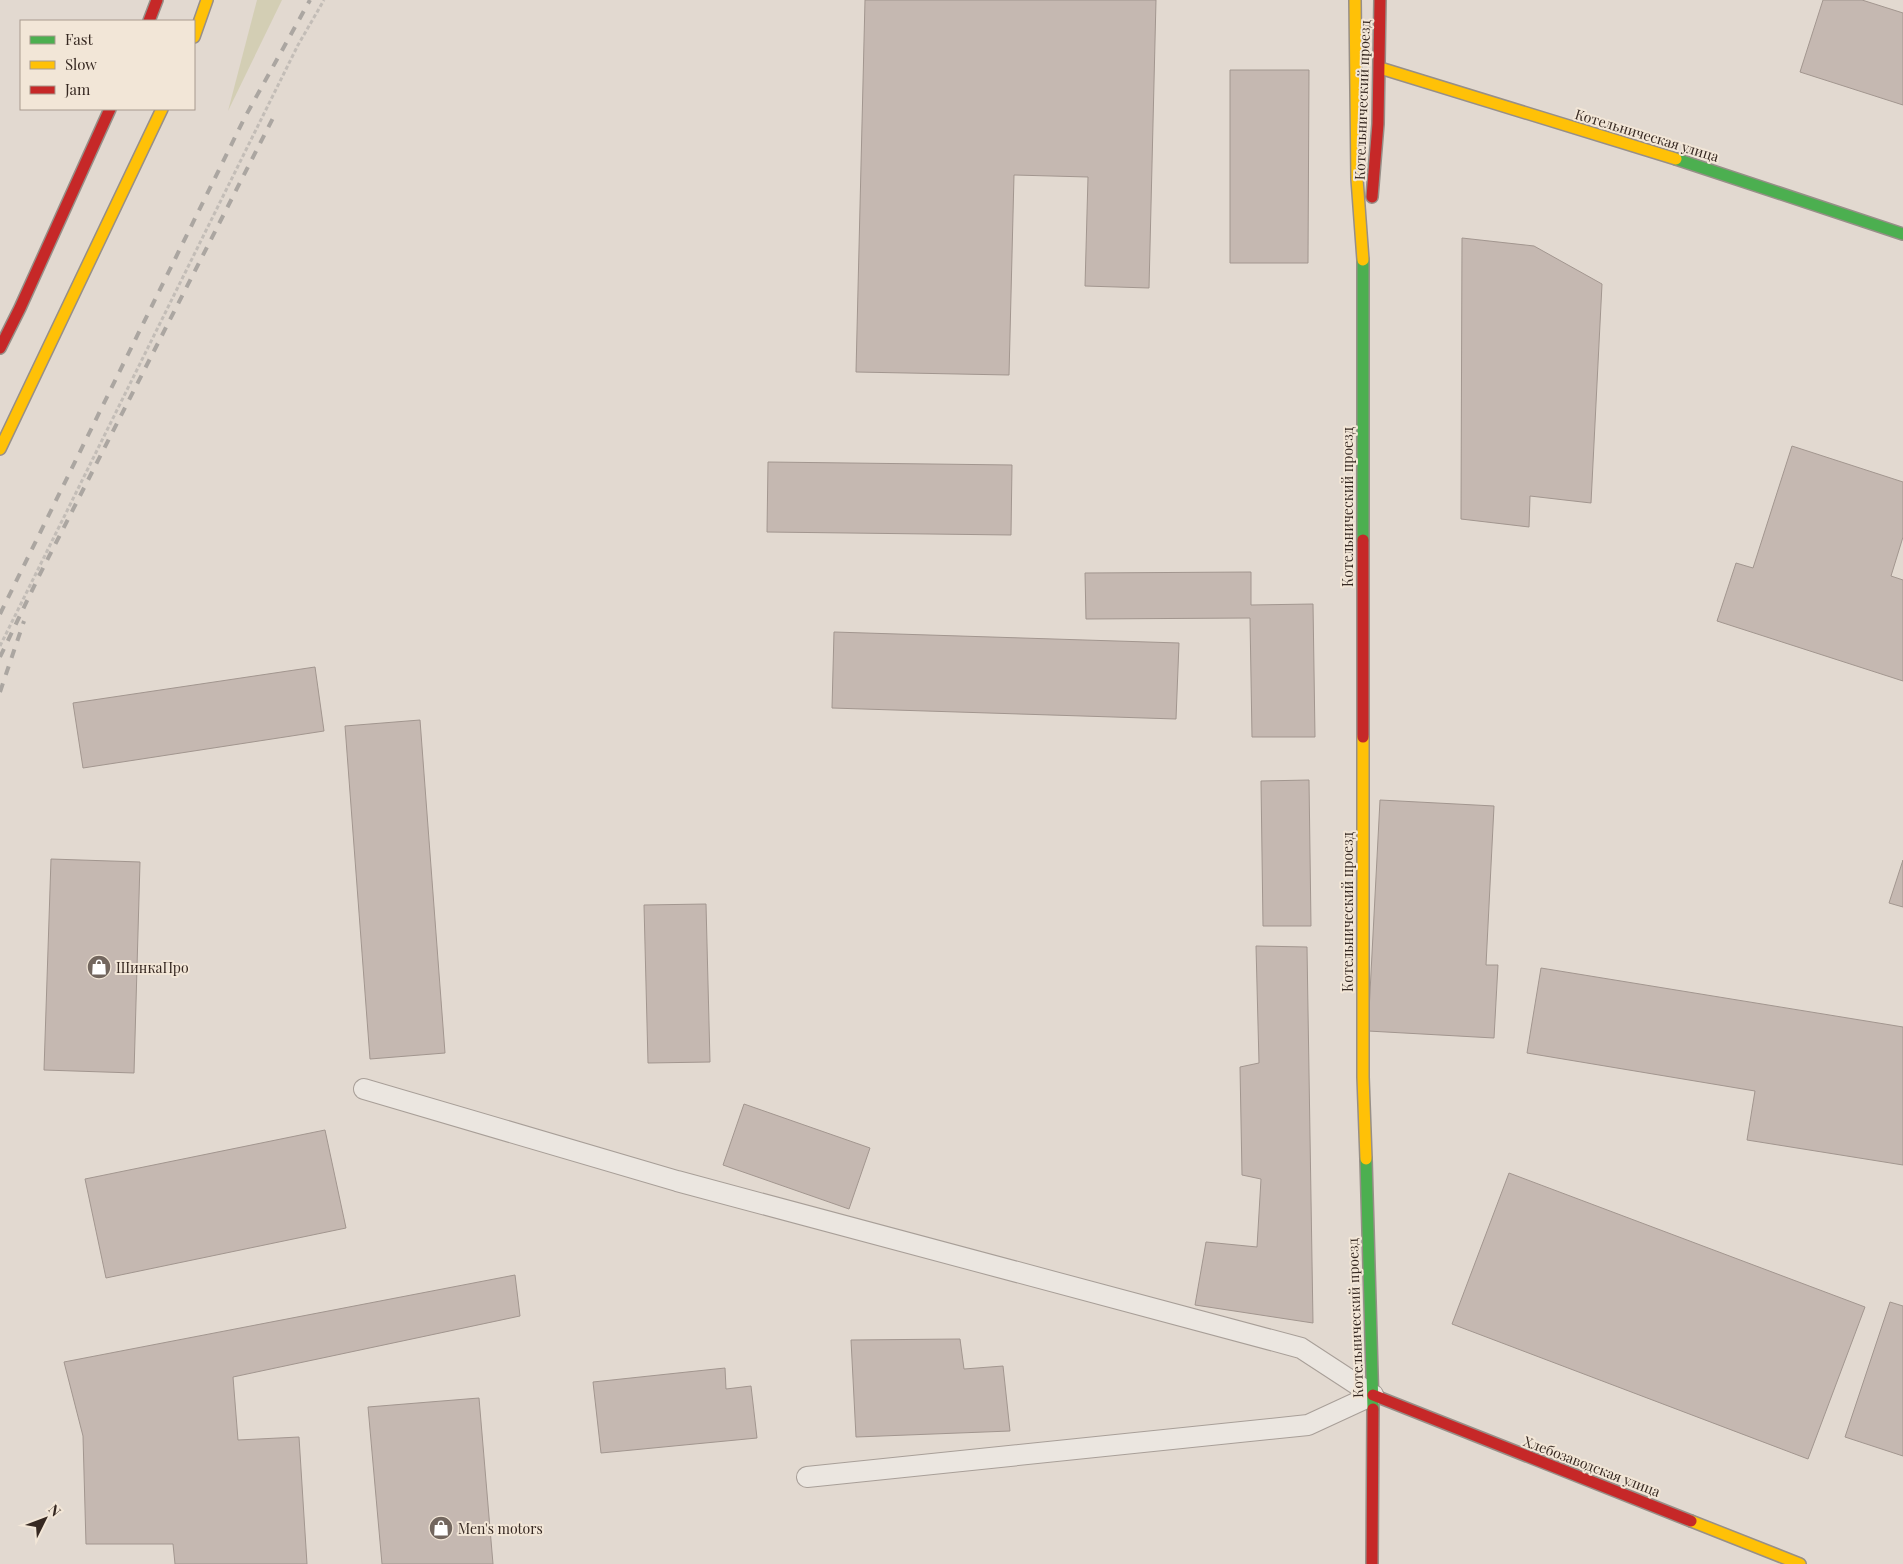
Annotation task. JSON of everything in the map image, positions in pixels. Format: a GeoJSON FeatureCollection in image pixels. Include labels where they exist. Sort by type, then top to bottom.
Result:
{"type":"FeatureCollection","features":[{"type":"Feature","properties":{"kind":"street"},"geometry":{"type":"LineString","coordinates":[[149,20],[157,0]]}},
{"type":"Feature","properties":{"kind":"street"},"geometry":{"type":"LineString","coordinates":[[195,33],[207,0]]}},
{"type":"Feature","properties":{"kind":"street","name":"Котельнический проезд"},"geometry":{"type":"LineString","coordinates":[[1356,0],[1356,163],[1363,261],[1363,1077],[1373,1395],[1372,1564]]}},
{"type":"Feature","properties":{"kind":"street","name":"Котельнический проезд"},"geometry":{"type":"LineString","coordinates":[[1363,261],[1374,182],[1380,68],[1380,0]]}},
{"type":"Feature","properties":{"kind":"street","name":"Котельническая улица"},"geometry":{"type":"LineString","coordinates":[[1380,68],[1702,167],[1903,234]]}},
{"type":"Feature","properties":{"kind":"street"},"geometry":{"type":"LineString","coordinates":[[0,348],[110,110]]}},
{"type":"Feature","properties":{"kind":"street"},"geometry":{"type":"LineString","coordinates":[[0,449],[162,110]]}},
{"type":"Feature","properties":{"kind":"street","name":"Хлебозаводская улица"},"geometry":{"type":"LineString","coordinates":[[1373,1395],[1800,1564]]}},
{"type":"Feature","properties":{"kind":"lane"},"geometry":{"type":"LineString","coordinates":[[0,328],[20,308]]}},
{"type":"Feature","properties":{"kind":"lane"},"geometry":{"type":"LineString","coordinates":[[364,1089],[677,1180],[1301,1348],[1373,1395]]}},
{"type":"Feature","properties":{"kind":"lane"},"geometry":{"type":"LineString","coordinates":[[807,1477],[1308,1425],[1373,1395]]}},
{"type":"Feature","properties":{"kind":"path"},"geometry":{"type":"LineString","coordinates":[[0,646],[294,54],[324,0]]}},
{"type":"Feature","properties":{"kind":"shaded area"},"geometry":{"type":"Polygon","coordinates":[[[257,0],[282,0],[228,111],[257,0]]]}},
{"type":"Feature","properties":{"kind":"building"},"geometry":{"type":"Polygon","coordinates":[[[865,0],[1156,0],[1149,288],[1085,286],[1088,177],[1014,175],[1009,375],[856,372],[865,0]]]}},
{"type":"Feature","properties":{"kind":"building"},"geometry":{"type":"Polygon","coordinates":[[[1823,0],[1862,0],[1903,13],[1903,105],[1800,72],[1823,0]]]}},
{"type":"Feature","properties":{"kind":"building"},"geometry":{"type":"Polygon","coordinates":[[[1230,70],[1309,70],[1308,263],[1230,263],[1230,70]]]}},
{"type":"Feature","properties":{"kind":"building"},"geometry":{"type":"Polygon","coordinates":[[[1462,238],[1534,246],[1602,284],[1591,503],[1530,496],[1529,527],[1461,519],[1462,238]]]}},
{"type":"Feature","properties":{"kind":"building"},"geometry":{"type":"Polygon","coordinates":[[[1792,446],[1903,482],[1903,537],[1891,576],[1903,580],[1903,681],[1717,621],[1736,563],[1753,568],[1792,446]]]}},
{"type":"Feature","properties":{"kind":"building"},"geometry":{"type":"Polygon","coordinates":[[[768,462],[1012,465],[1011,535],[767,532],[768,462]]]}},
{"type":"Feature","properties":{"kind":"building"},"geometry":{"type":"Polygon","coordinates":[[[1251,572],[1251,605],[1313,604],[1315,737],[1252,737],[1250,618],[1086,619],[1085,573],[1251,572]]]}},
{"type":"Feature","properties":{"kind":"building"},"geometry":{"type":"Polygon","coordinates":[[[834,632],[1179,643],[1176,719],[832,708],[834,632]]]}},
{"type":"Feature","properties":{"kind":"building"},"geometry":{"type":"Polygon","coordinates":[[[315,667],[324,731],[83,768],[73,703],[315,667]]]}},
{"type":"Feature","properties":{"kind":"building"},"geometry":{"type":"Polygon","coordinates":[[[420,720],[445,1053],[370,1059],[345,726],[420,720]]]}},
{"type":"Feature","properties":{"kind":"building"},"geometry":{"type":"Polygon","coordinates":[[[1309,780],[1311,926],[1263,926],[1261,781],[1309,780]]]}},
{"type":"Feature","properties":{"kind":"building"},"geometry":{"type":"Polygon","coordinates":[[[1380,800],[1494,806],[1486,965],[1498,965],[1494,1038],[1368,1031],[1380,800]]]}},
{"type":"Feature","properties":{"kind":"building"},"geometry":{"type":"Polygon","coordinates":[[[51,859],[140,862],[134,1073],[44,1070],[51,859]]]}},
{"type":"Feature","properties":{"kind":"building"},"geometry":{"type":"Polygon","coordinates":[[[1903,860],[1903,907],[1889,903],[1903,860]]]}},
{"type":"Feature","properties":{"kind":"building"},"geometry":{"type":"Polygon","coordinates":[[[706,904],[710,1062],[648,1063],[644,905],[706,904]]]}},
{"type":"Feature","properties":{"kind":"building"},"geometry":{"type":"Polygon","coordinates":[[[1256,946],[1307,947],[1313,1323],[1195,1305],[1206,1242],[1257,1247],[1261,1179],[1242,1175],[1240,1067],[1259,1063],[1256,946]]]}},
{"type":"Feature","properties":{"kind":"building"},"geometry":{"type":"Polygon","coordinates":[[[1541,968],[1903,1027],[1903,1165],[1747,1140],[1755,1091],[1527,1053],[1541,968]]]}},
{"type":"Feature","properties":{"kind":"building"},"geometry":{"type":"Polygon","coordinates":[[[744,1104],[870,1148],[849,1209],[723,1165],[744,1104]]]}},
{"type":"Feature","properties":{"kind":"building"},"geometry":{"type":"Polygon","coordinates":[[[325,1130],[346,1228],[106,1278],[85,1179],[325,1130]]]}},
{"type":"Feature","properties":{"kind":"building"},"geometry":{"type":"Polygon","coordinates":[[[1509,1173],[1865,1307],[1808,1459],[1452,1324],[1509,1173]]]}},
{"type":"Feature","properties":{"kind":"building"},"geometry":{"type":"Polygon","coordinates":[[[515,1275],[520,1316],[233,1377],[238,1440],[299,1437],[307,1564],[175,1564],[173,1544],[86,1544],[83,1436],[64,1362],[515,1275]]]}},
{"type":"Feature","properties":{"kind":"building"},"geometry":{"type":"Polygon","coordinates":[[[1890,1302],[1903,1306],[1903,1456],[1845,1437],[1890,1302]]]}},
{"type":"Feature","properties":{"kind":"building"},"geometry":{"type":"Polygon","coordinates":[[[960,1339],[964,1369],[1003,1366],[1010,1431],[856,1437],[851,1340],[960,1339]]]}},
{"type":"Feature","properties":{"kind":"building"},"geometry":{"type":"Polygon","coordinates":[[[725,1368],[726,1389],[751,1386],[757,1438],[601,1453],[593,1382],[725,1368]]]}},
{"type":"Feature","properties":{"kind":"building"},"geometry":{"type":"Polygon","coordinates":[[[479,1398],[493,1564],[382,1564],[368,1407],[479,1398]]]}},
{"type":"Feature","properties":{"kind":"railway"},"geometry":{"type":"LineString","coordinates":[[0,614],[245,117],[310,0]]}},
{"type":"Feature","properties":{"kind":"railway"},"geometry":{"type":"LineString","coordinates":[[0,657],[39,576],[273,118]]}},
{"type":"Feature","properties":{"kind":"railway"},"geometry":{"type":"LineString","coordinates":[[0,692],[24,621]]}},
{"type":"Feature","properties":{"kind":"traffic: fast"},"geometry":{"type":"LineString","coordinates":[[1676,159],[1903,234]]}},
{"type":"Feature","properties":{"kind":"traffic: fast"},"geometry":{"type":"LineString","coordinates":[[1363,260],[1363,540]]}},
{"type":"Feature","properties":{"kind":"traffic: fast"},"geometry":{"type":"LineString","coordinates":[[1366,1159],[1373,1409]]}},
{"type":"Feature","properties":{"kind":"traffic: slow"},"geometry":{"type":"LineString","coordinates":[[195,34],[207,0]]}},
{"type":"Feature","properties":{"kind":"traffic: slow"},"geometry":{"type":"LineString","coordinates":[[1355,0],[1357,179],[1363,260]]}},
{"type":"Feature","properties":{"kind":"traffic: slow"},"geometry":{"type":"LineString","coordinates":[[1380,68],[1676,159]]}},
{"type":"Feature","properties":{"kind":"traffic: slow"},"geometry":{"type":"LineString","coordinates":[[0,449],[162,110]]}},
{"type":"Feature","properties":{"kind":"traffic: slow"},"geometry":{"type":"LineString","coordinates":[[1363,737],[1363,1077],[1366,1159]]}},
{"type":"Feature","properties":{"kind":"traffic: slow"},"geometry":{"type":"LineString","coordinates":[[1691,1521],[1800,1564]]}},
{"type":"Feature","properties":{"kind":"traffic: jam"},"geometry":{"type":"LineString","coordinates":[[149,20],[157,0]]}},
{"type":"Feature","properties":{"kind":"traffic: jam"},"geometry":{"type":"LineString","coordinates":[[1372,197],[1378,124],[1380,0]]}},
{"type":"Feature","properties":{"kind":"traffic: jam"},"geometry":{"type":"LineString","coordinates":[[0,348],[110,110]]}},
{"type":"Feature","properties":{"kind":"traffic: jam"},"geometry":{"type":"LineString","coordinates":[[1363,540],[1363,737]]}},
{"type":"Feature","properties":{"kind":"traffic: jam"},"geometry":{"type":"LineString","coordinates":[[1373,1395],[1691,1521]]}},
{"type":"Feature","properties":{"kind":"traffic: jam"},"geometry":{"type":"LineString","coordinates":[[1372,1564],[1373,1409]]}},
{"type":"Feature","properties":{"kind":"place","name":"ШинкаПро"},"geometry":{"type":"Point","coordinates":[99,967]}},
{"type":"Feature","properties":{"kind":"place","name":"Men's motors"},"geometry":{"type":"Point","coordinates":[441,1528]}}]}
